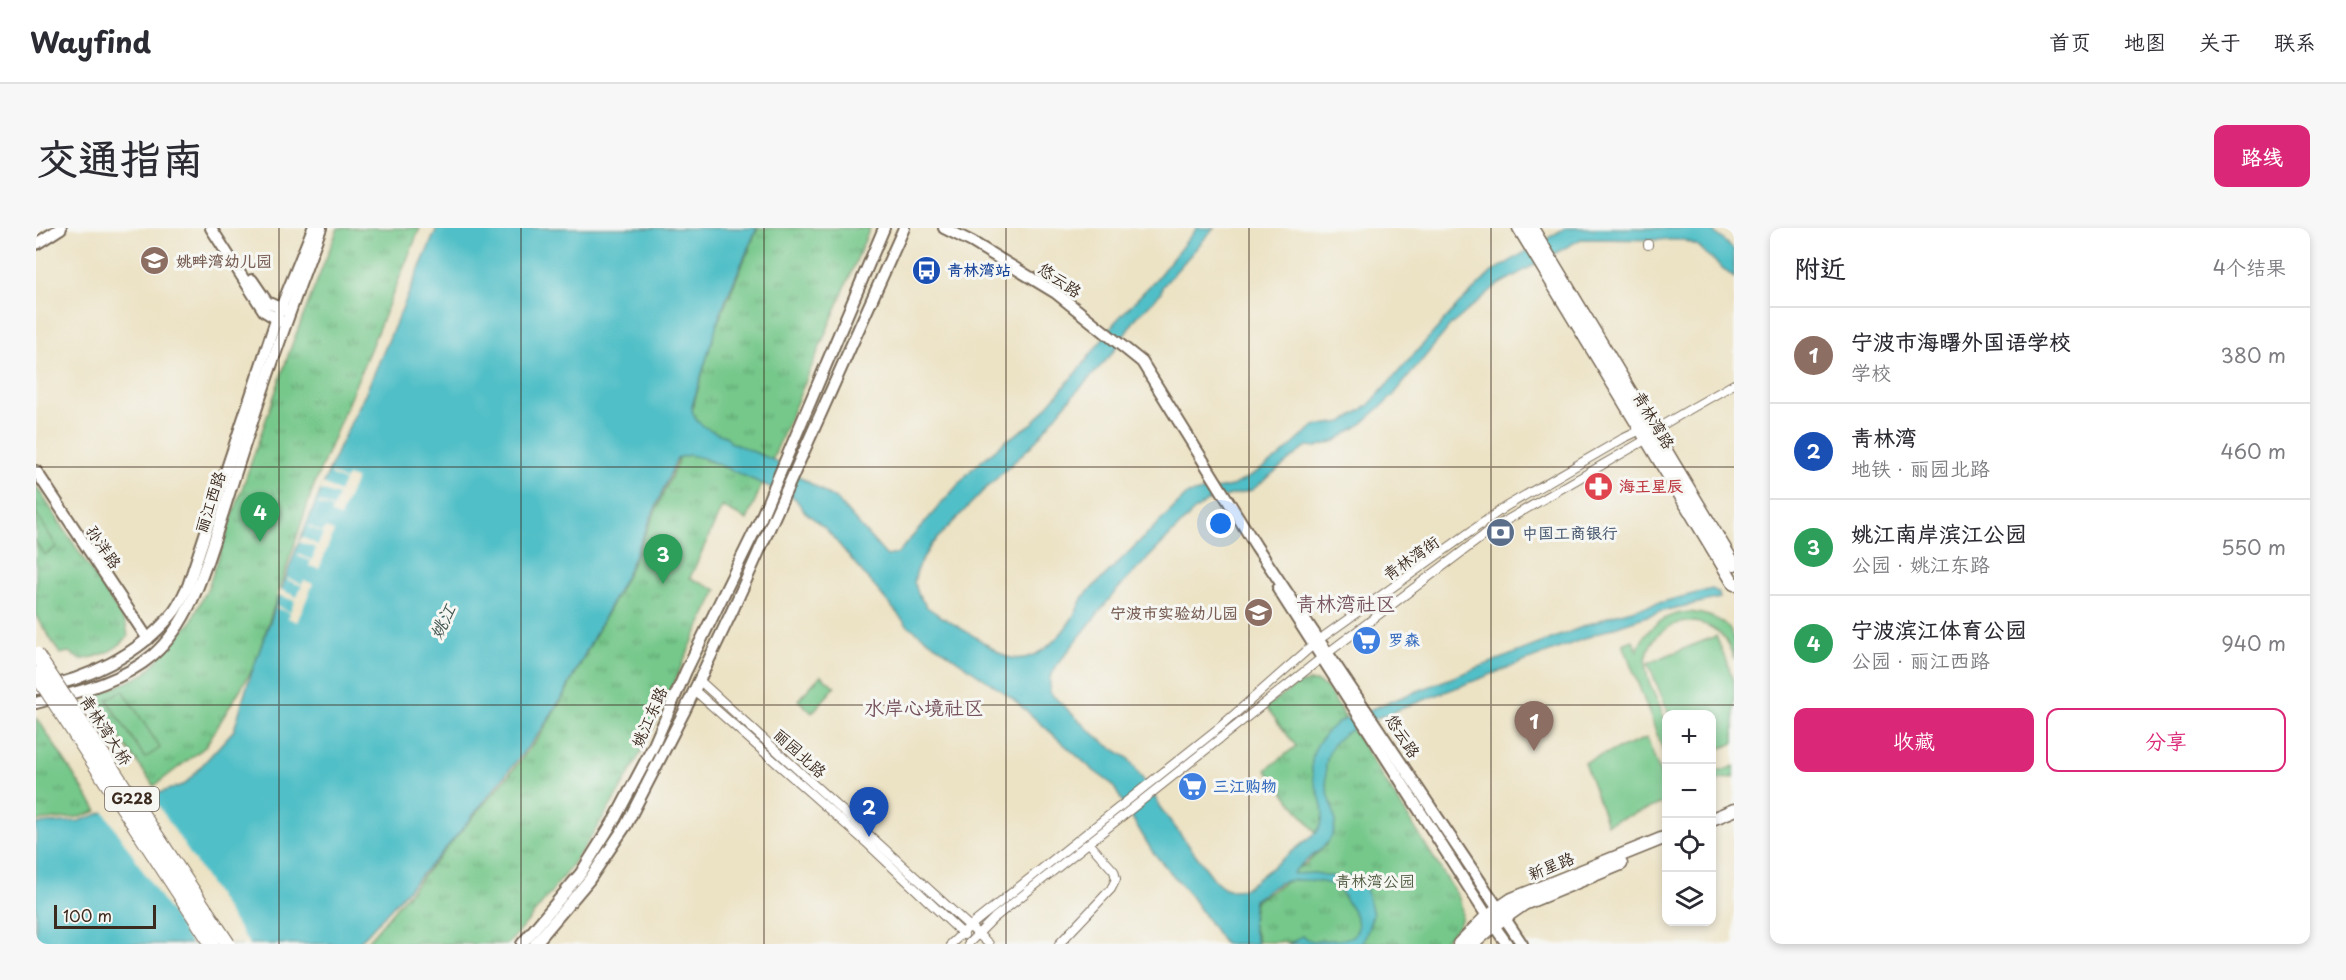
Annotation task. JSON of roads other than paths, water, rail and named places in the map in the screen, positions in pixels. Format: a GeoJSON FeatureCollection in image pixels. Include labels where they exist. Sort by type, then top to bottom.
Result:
{"type":"FeatureCollection","features":[{"type":"Feature","properties":{"kind":"highway","name":"青林湾大桥"},"geometry":{"type":"LineString","coordinates":[[36,654],[228,944]]}},
{"type":"Feature","properties":{"kind":"highway","name":"青林湾大桥"},"geometry":{"type":"LineString","coordinates":[[36,674],[212,944]]}},
{"type":"Feature","properties":{"kind":"main road"},"geometry":{"type":"LineString","coordinates":[[36,244],[61,228]]}},
{"type":"Feature","properties":{"kind":"main road"},"geometry":{"type":"LineString","coordinates":[[211,228],[264,311],[280,322]]}},
{"type":"Feature","properties":{"kind":"main road"},"geometry":{"type":"LineString","coordinates":[[219,228],[267,302],[285,310]]}},
{"type":"Feature","properties":{"kind":"main road","name":"丽江西路"},"geometry":{"type":"LineString","coordinates":[[285,310],[312,228]]}},
{"type":"Feature","properties":{"kind":"main road","name":"丽江西路"},"geometry":{"type":"LineString","coordinates":[[36,689],[91,673],[119,660],[147,639],[173,614],[188,586],[280,322],[321,228]]}},
{"type":"Feature","properties":{"kind":"main road","name":"姚江东路"},"geometry":{"type":"LineString","coordinates":[[522,944],[581,873],[616,817],[654,745],[686,671],[775,484],[884,228]]}},
{"type":"Feature","properties":{"kind":"main road","name":"姚江东路"},"geometry":{"type":"LineString","coordinates":[[535,944],[589,880],[626,825],[696,685],[787,491],[904,228]]}},
{"type":"Feature","properties":{"kind":"main road","name":"悠云路"},"geometry":{"type":"LineString","coordinates":[[944,228],[972,242],[1056,293],[1142,362],[1256,546],[1281,594],[1358,704],[1496,917],[1507,944]]}},
{"type":"Feature","properties":{"kind":"main road"},"geometry":{"type":"LineString","coordinates":[[1519,228],[1535,245]]}},
{"type":"Feature","properties":{"kind":"main road"},"geometry":{"type":"LineString","coordinates":[[1532,228],[1535,245]]}},
{"type":"Feature","properties":{"kind":"main road","name":"青林湾路"},"geometry":{"type":"LineString","coordinates":[[1535,245],[1734,584]]}},
{"type":"Feature","properties":{"kind":"main road","name":"丽江西路"},"geometry":{"type":"LineString","coordinates":[[36,703],[101,684],[133,670],[169,638],[185,613],[204,570],[280,322]]}},
{"type":"Feature","properties":{"kind":"main road","name":"青林湾路"},"geometry":{"type":"LineString","coordinates":[[1646,433],[1734,564]]}},
{"type":"Feature","properties":{"kind":"main road","name":"孙洋路"},"geometry":{"type":"LineString","coordinates":[[36,471],[147,639]]}},
{"type":"Feature","properties":{"kind":"main road"},"geometry":{"type":"LineString","coordinates":[[1714,818],[1734,810]]}},
{"type":"Feature","properties":{"kind":"main road"},"geometry":{"type":"LineString","coordinates":[[1716,825],[1734,818]]}},
{"type":"Feature","properties":{"kind":"main road","name":"新星路"},"geometry":{"type":"LineString","coordinates":[[1459,944],[1527,893],[1662,839]]}},
{"type":"Feature","properties":{"kind":"main road","name":"新星路"},"geometry":{"type":"LineString","coordinates":[[1473,944],[1496,917],[1662,847]]}},
{"type":"Feature","properties":{"kind":"main road","name":"悠云路"},"geometry":{"type":"LineString","coordinates":[[1496,917],[1522,944]]}},
{"type":"Feature","properties":{"kind":"street","name":"青林湾街"},"geometry":{"type":"LineString","coordinates":[[951,944],[970,926],[1220,727],[1316,642],[1505,507],[1734,384]]}},
{"type":"Feature","properties":{"kind":"street","name":"青林湾街"},"geometry":{"type":"LineString","coordinates":[[971,943],[994,918],[1325,655],[1495,527],[1646,433]]}},
{"type":"Feature","properties":{"kind":"street","name":"丽园北路"},"geometry":{"type":"LineString","coordinates":[[696,685],[989,944]]}},
{"type":"Feature","properties":{"kind":"street","name":"丽园北路"},"geometry":{"type":"LineString","coordinates":[[696,685],[971,943]]}},
{"type":"Feature","properties":{"kind":"street"},"geometry":{"type":"LineString","coordinates":[[1063,943],[1111,889],[1116,879],[1114,871],[1089,843]]}},
{"type":"Feature","properties":{"kind":"water","name":"姚江"},"geometry":{"type":"Polygon","coordinates":[[[437,228],[757,228],[721,311],[692,406],[693,413],[703,426],[727,437],[730,442],[773,460],[837,500],[887,556],[897,554],[971,470],[1004,442],[1033,423],[1085,362],[1115,322],[1156,279],[1197,228],[1214,228],[1162,287],[1161,293],[1136,318],[1110,356],[1068,401],[1031,446],[931,545],[918,566],[914,582],[919,596],[927,607],[1001,654],[1019,658],[1031,656],[1054,641],[1071,620],[1082,598],[1188,494],[1232,486],[1279,457],[1314,426],[1343,422],[1369,405],[1458,305],[1492,272],[1565,228],[1715,228],[1715,233],[1734,250],[1734,278],[1696,245],[1684,240],[1581,239],[1496,286],[1450,326],[1392,397],[1360,425],[1335,441],[1316,447],[1307,446],[1252,490],[1207,501],[1192,513],[1115,592],[1057,665],[1050,677],[1050,693],[1107,745],[1128,758],[1159,806],[1214,879],[1221,886],[1229,889],[1237,890],[1247,887],[1317,832],[1322,819],[1322,807],[1314,782],[1313,754],[1321,739],[1338,722],[1613,615],[1712,589],[1718,592],[1720,598],[1659,612],[1620,625],[1377,718],[1343,735],[1333,744],[1326,767],[1326,784],[1335,818],[1334,831],[1324,847],[1299,866],[1293,874],[1352,876],[1355,881],[1366,888],[1373,914],[1363,944],[1289,944],[1302,936],[1313,941],[1342,939],[1355,934],[1358,929],[1356,917],[1339,888],[1318,881],[1301,880],[1282,882],[1254,900],[1252,922],[1257,944],[1224,944],[1191,896],[1152,851],[1112,784],[1094,771],[1013,699],[907,625],[826,529],[804,511],[795,498],[703,458],[689,455],[677,458],[627,573],[564,694],[540,732],[453,840],[358,944],[36,944],[36,824],[79,821],[185,784],[234,730],[248,683],[295,552],[339,447],[366,392],[437,228]]]}},
{"type":"Feature","properties":{"kind":"place","name":"姚畔湾幼儿园"},"geometry":{"type":"Point","coordinates":[155,261]}},
{"type":"Feature","properties":{"kind":"place","name":"青林湾站"},"geometry":{"type":"Point","coordinates":[926,270]}},
{"type":"Feature","properties":{"kind":"place","name":"海王星辰"},"geometry":{"type":"Point","coordinates":[1598,486]}},
{"type":"Feature","properties":{"kind":"place","name":"中国工商银行"},"geometry":{"type":"Point","coordinates":[1501,533]}},
{"type":"Feature","properties":{"kind":"place","name":"宁波滨江体育公园"},"geometry":{"type":"Point","coordinates":[260,542]}},
{"type":"Feature","properties":{"kind":"place","name":"姚江南岸滨江公园"},"geometry":{"type":"Point","coordinates":[663,584]}},
{"type":"Feature","properties":{"kind":"place","name":"宁波市实验幼儿园"},"geometry":{"type":"Point","coordinates":[1259,613]}},
{"type":"Feature","properties":{"kind":"place","name":"罗森"},"geometry":{"type":"Point","coordinates":[1367,640]}},
{"type":"Feature","properties":{"kind":"place","name":"宁波市海曙外国语学校"},"geometry":{"type":"Point","coordinates":[1534,751]}},
{"type":"Feature","properties":{"kind":"place","name":"三江购物"},"geometry":{"type":"Point","coordinates":[1192,786]}},
{"type":"Feature","properties":{"kind":"place","name":"青林湾"},"geometry":{"type":"Point","coordinates":[869,837]}},
{"type":"Feature","properties":{"kind":"district","name":"青林湾社区"},"geometry":{"type":"Point","coordinates":[1346,604]}},
{"type":"Feature","properties":{"kind":"district","name":"水岸心境社区"},"geometry":{"type":"Point","coordinates":[924,708]}},
{"type":"Feature","properties":{"kind":"park label","name":"青林湾公园"},"geometry":{"type":"Point","coordinates":[1375,881]}}]}
